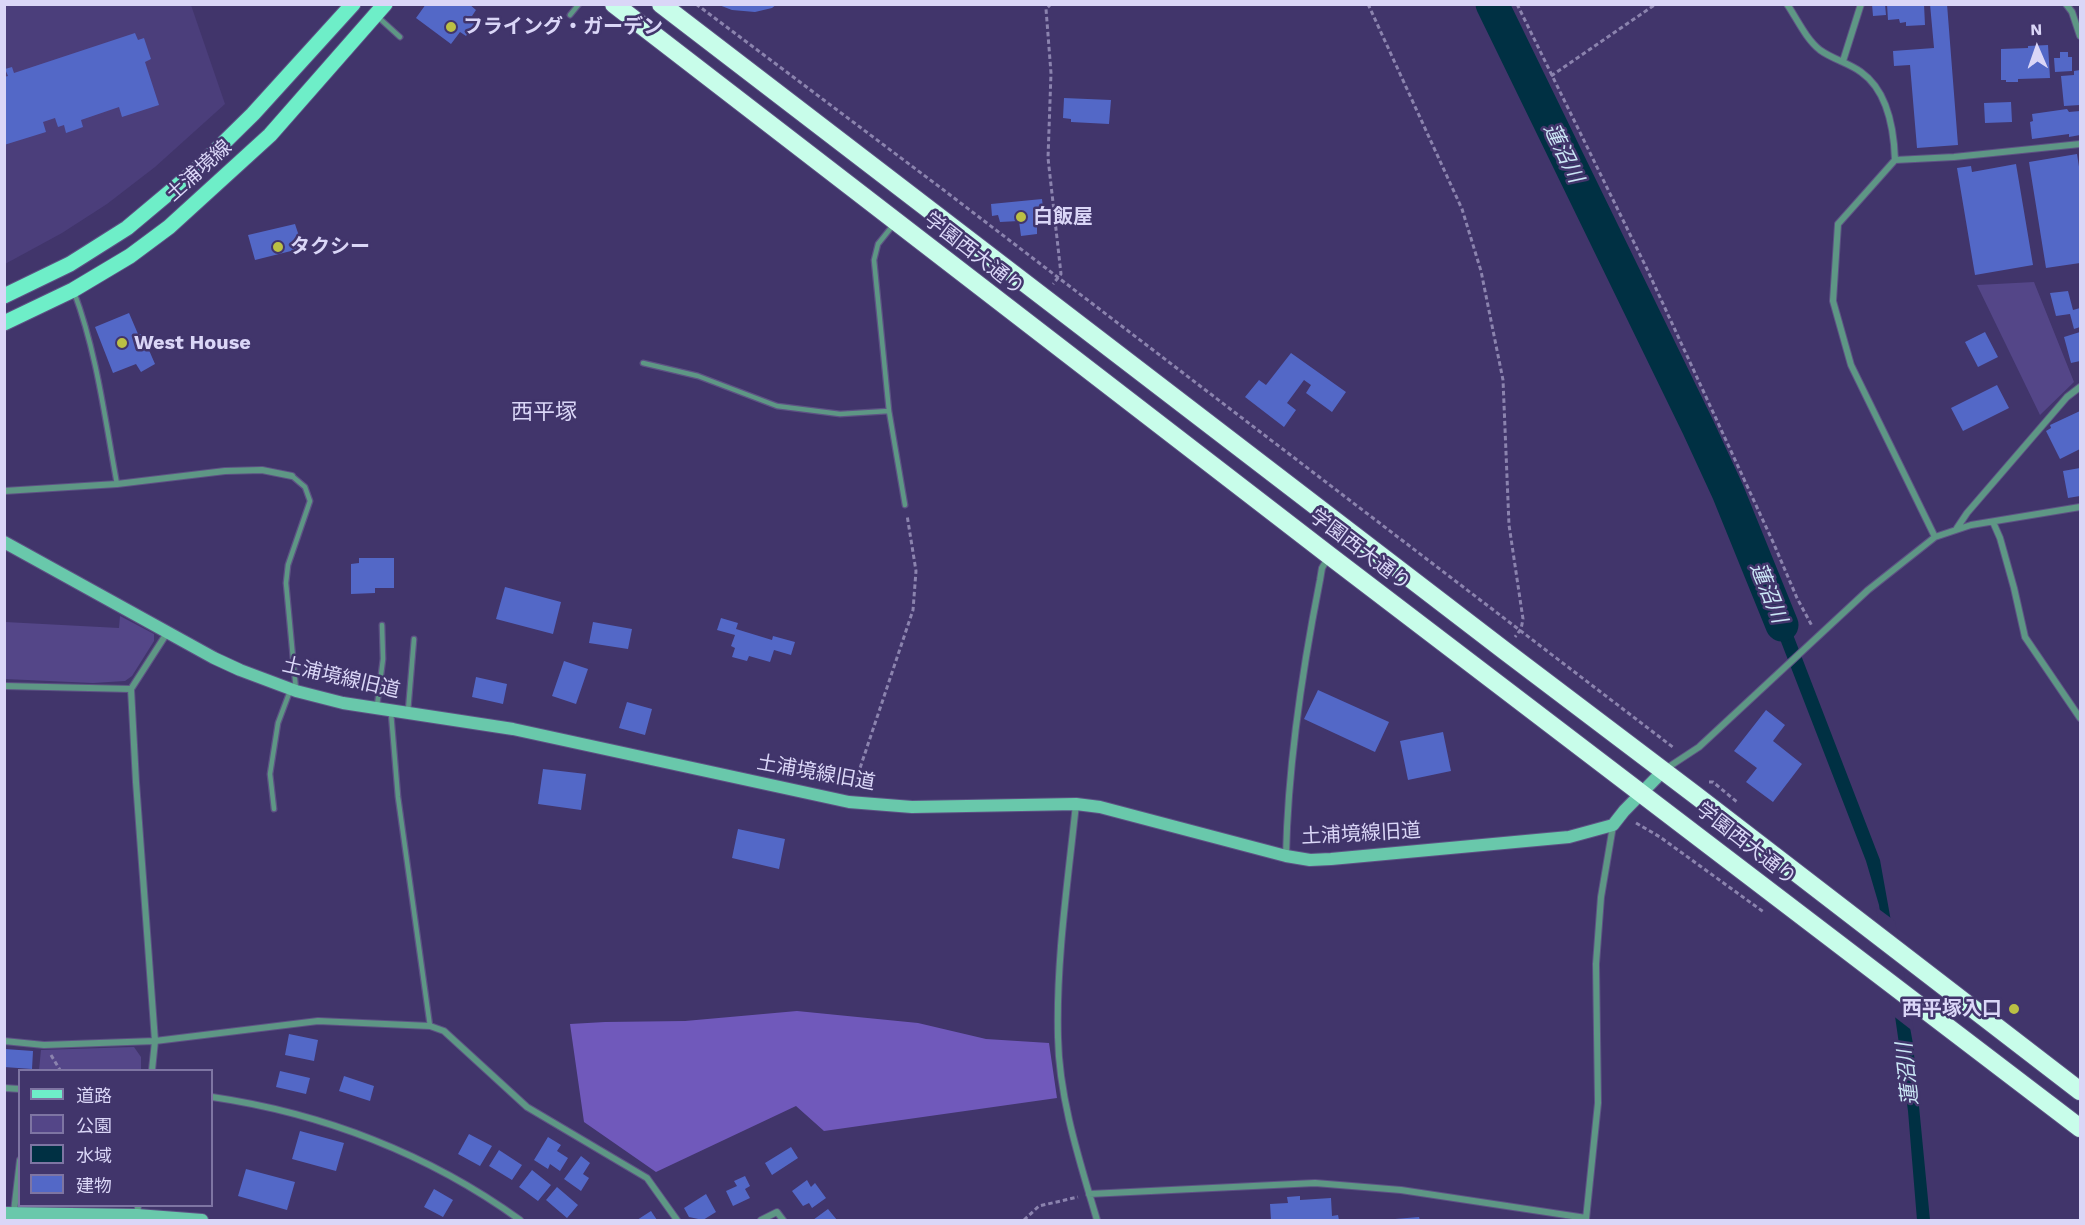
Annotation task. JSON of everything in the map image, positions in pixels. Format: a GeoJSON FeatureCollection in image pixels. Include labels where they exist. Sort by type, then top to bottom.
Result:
{"type":"FeatureCollection","features":[{"type":"Feature","properties":{"kind":"highway","name":"学園西大通り"},"geometry":{"type":"LineString","coordinates":[[614,4],[1330,556],[2080,1128]]}},
{"type":"Feature","properties":{"kind":"highway","name":"学園西大通り"},"geometry":{"type":"LineString","coordinates":[[661,4],[1505,651],[1664,770],[2080,1091]]}},
{"type":"Feature","properties":{"kind":"main road","name":"土浦境線"},"geometry":{"type":"LineString","coordinates":[[4,296],[70,264],[127,228],[195,171],[237,130],[353,4]]}},
{"type":"Feature","properties":{"kind":"main road","name":"土浦境線"},"geometry":{"type":"LineString","coordinates":[[4,323],[73,290],[129,256],[169,227],[270,135],[380,10]]}},
{"type":"Feature","properties":{"kind":"street"},"geometry":{"type":"LineString","coordinates":[[1787,4],[1821,50],[1863,73],[1876,85],[1894,135],[1895,160],[1838,224],[1833,302],[1851,365],[1935,537]]}},
{"type":"Feature","properties":{"kind":"street"},"geometry":{"type":"LineString","coordinates":[[1843,61],[1861,4]]}},
{"type":"Feature","properties":{"kind":"street"},"geometry":{"type":"LineString","coordinates":[[2066,4],[2078,20],[2080,36]]}},
{"type":"Feature","properties":{"kind":"street"},"geometry":{"type":"LineString","coordinates":[[1895,160],[1954,157],[2080,144]]}},
{"type":"Feature","properties":{"kind":"street"},"geometry":{"type":"LineString","coordinates":[[1957,528],[1967,513],[2067,397],[2080,387]]}},
{"type":"Feature","properties":{"kind":"street"},"geometry":{"type":"LineString","coordinates":[[4,491],[117,484],[225,471],[262,470],[292,476]]}},
{"type":"Feature","properties":{"kind":"street"},"geometry":{"type":"LineString","coordinates":[[1089,1194],[1315,1183],[1401,1190],[1586,1219],[1598,1103],[1596,964],[1601,897],[1613,825],[1664,770],[1699,747],[1868,590],[1935,537],[1957,528],[2080,507]]}},
{"type":"Feature","properties":{"kind":"street"},"geometry":{"type":"LineString","coordinates":[[1993,522],[2000,538],[2025,637],[2080,718]]}},
{"type":"Feature","properties":{"kind":"street","name":"土浦境線旧道"},"geometry":{"type":"LineString","coordinates":[[4,542],[166,633],[240,670],[293,690],[377,709],[513,729],[849,802],[912,807],[1076,804],[1100,807],[1310,860],[1331,860],[1569,837],[1613,825]]}},
{"type":"Feature","properties":{"kind":"street"},"geometry":{"type":"LineString","coordinates":[[1287,856],[1287,812],[1300,704],[1322,568],[1330,556]]}},
{"type":"Feature","properties":{"kind":"street"},"geometry":{"type":"LineString","coordinates":[[152,1069],[155,1041],[136,782],[132,689],[166,633]]}},
{"type":"Feature","properties":{"kind":"street"},"geometry":{"type":"LineString","coordinates":[[4,686],[132,689]]}},
{"type":"Feature","properties":{"kind":"street"},"geometry":{"type":"LineString","coordinates":[[1076,804],[1060,960],[1058,1038],[1064,1097],[1097,1221]]}},
{"type":"Feature","properties":{"kind":"street"},"geometry":{"type":"LineString","coordinates":[[4,1041],[44,1045],[155,1041],[318,1021],[430,1026],[444,1030],[527,1107],[647,1178],[676,1221]]}},
{"type":"Feature","properties":{"kind":"street"},"geometry":{"type":"LineString","coordinates":[[213,1097],[315,1118],[384,1144],[469,1187],[520,1221]]}},
{"type":"Feature","properties":{"kind":"street"},"geometry":{"type":"LineString","coordinates":[[18,1171],[10,1216],[137,1214],[202,1221]]}},
{"type":"Feature","properties":{"kind":"street"},"geometry":{"type":"LineString","coordinates":[[761,1221],[777,1212],[783,1221]]}},
{"type":"Feature","properties":{"kind":"lane"},"geometry":{"type":"LineString","coordinates":[[570,15],[579,4]]}},
{"type":"Feature","properties":{"kind":"lane"},"geometry":{"type":"LineString","coordinates":[[380,10],[400,37]]}},
{"type":"Feature","properties":{"kind":"lane"},"geometry":{"type":"LineString","coordinates":[[896,222],[878,244],[874,260],[889,411],[905,505]]}},
{"type":"Feature","properties":{"kind":"lane"},"geometry":{"type":"LineString","coordinates":[[73,290],[81,311],[95,369],[117,484]]}},
{"type":"Feature","properties":{"kind":"lane"},"geometry":{"type":"LineString","coordinates":[[643,363],[698,376],[777,406],[840,414],[889,411]]}},
{"type":"Feature","properties":{"kind":"lane"},"geometry":{"type":"LineString","coordinates":[[274,809],[270,774],[278,723],[293,690],[286,583],[288,565],[310,501],[305,487],[292,476]]}},
{"type":"Feature","properties":{"kind":"lane"},"geometry":{"type":"LineString","coordinates":[[377,709],[383,659],[382,625]]}},
{"type":"Feature","properties":{"kind":"lane"},"geometry":{"type":"LineString","coordinates":[[408,714],[414,639]]}},
{"type":"Feature","properties":{"kind":"lane"},"geometry":{"type":"LineString","coordinates":[[391,711],[398,797],[430,1026]]}},
{"type":"Feature","properties":{"kind":"path"},"geometry":{"type":"LineString","coordinates":[[696,4],[1674,747]]}},
{"type":"Feature","properties":{"kind":"path"},"geometry":{"type":"LineString","coordinates":[[1042,297],[1061,274],[1048,158],[1051,73],[1046,9],[1051,4]]}},
{"type":"Feature","properties":{"kind":"path"},"geometry":{"type":"LineString","coordinates":[[1368,4],[1462,209],[1481,271],[1503,380],[1509,525],[1524,619],[1521,629],[1505,651]]}},
{"type":"Feature","properties":{"kind":"path"},"geometry":{"type":"LineString","coordinates":[[1517,4],[1646,267],[1773,542],[1815,639]]}},
{"type":"Feature","properties":{"kind":"path"},"geometry":{"type":"LineString","coordinates":[[1551,76],[1656,4]]}},
{"type":"Feature","properties":{"kind":"path"},"geometry":{"type":"LineString","coordinates":[[849,802],[913,610],[916,571],[905,505]]}},
{"type":"Feature","properties":{"kind":"path"},"geometry":{"type":"LineString","coordinates":[[1636,823],[1660,837],[1773,918]]}},
{"type":"Feature","properties":{"kind":"path"},"geometry":{"type":"LineString","coordinates":[[1024,1221],[1039,1206],[1089,1194]]}},
{"type":"Feature","properties":{"kind":"shaded area"},"geometry":{"type":"Polygon","coordinates":[[[5,5],[191,5],[225,104],[155,167],[107,204],[62,233],[5,264],[5,5]]]}},
{"type":"Feature","properties":{"kind":"shaded area"},"geometry":{"type":"Polygon","coordinates":[[[797,1011],[918,1023],[986,1039],[1049,1043],[1057,1098],[824,1131],[796,1106],[656,1172],[584,1122],[570,1024],[685,1021],[797,1011]]]}},
{"type":"Feature","properties":{"kind":"green space"},"geometry":{"type":"Polygon","coordinates":[[[2034,282],[2074,382],[2040,415],[1977,285],[2034,282]]]}},
{"type":"Feature","properties":{"kind":"green space"},"geometry":{"type":"Polygon","coordinates":[[[120,616],[154,634],[154,641],[132,676],[125,681],[93,683],[5,679],[5,622],[119,628],[120,616]]]}},
{"type":"Feature","properties":{"kind":"green space"},"geometry":{"type":"Polygon","coordinates":[[[134,1047],[141,1057],[141,1069],[39,1069],[41,1050],[134,1047]]]}},
{"type":"Feature","properties":{"kind":"water"},"geometry":{"type":"Polygon","coordinates":[[[1772,580],[1880,860],[1913,1044],[1930,1220],[1917,1220],[1908,1111],[1879,905],[1866,861],[1759,585],[1772,580]]]}},
{"type":"Feature","properties":{"kind":"pier"},"geometry":{"type":"Polygon","coordinates":[[[1876,907],[1895,921],[1914,1032],[1892,1015],[1876,907]]]}},
{"type":"Feature","properties":{"kind":"building","name":"フライング・ガーデン"},"geometry":{"type":"Polygon","coordinates":[[[426,4],[469,4],[476,10],[470,19],[475,23],[466,36],[460,32],[451,44],[416,18],[426,4]]]}},
{"type":"Feature","properties":{"kind":"building"},"geometry":{"type":"Polygon","coordinates":[[[777,4],[772,8],[755,12],[732,10],[719,5],[777,4]]]}},
{"type":"Feature","properties":{"kind":"building"},"geometry":{"type":"Polygon","coordinates":[[[1872,4],[1885,4],[1886,15],[1873,16],[1872,4]]]}},
{"type":"Feature","properties":{"kind":"building"},"geometry":{"type":"Polygon","coordinates":[[[1887,4],[1924,4],[1925,25],[1906,26],[1906,22],[1900,23],[1899,19],[1888,20],[1887,4]]]}},
{"type":"Feature","properties":{"kind":"building"},"geometry":{"type":"Polygon","coordinates":[[[1930,4],[1947,4],[1958,145],[1917,148],[1910,65],[1894,66],[1893,51],[1934,48],[1930,4]]]}},
{"type":"Feature","properties":{"kind":"building"},"geometry":{"type":"Polygon","coordinates":[[[135,33],[138,40],[144,38],[151,59],[145,62],[159,105],[122,117],[119,107],[81,120],[83,127],[66,133],[64,125],[58,127],[55,118],[43,122],[46,132],[4,145],[4,77],[8,76],[5,69],[12,67],[14,73],[135,33]]]}},
{"type":"Feature","properties":{"kind":"building"},"geometry":{"type":"Polygon","coordinates":[[[2048,45],[2050,78],[2018,79],[2018,82],[2001,80],[2001,49],[2048,45]]]}},
{"type":"Feature","properties":{"kind":"building"},"geometry":{"type":"Polygon","coordinates":[[[2060,52],[2068,52],[2068,57],[2072,57],[2072,71],[2055,72],[2054,58],[2060,58],[2060,52]]]}},
{"type":"Feature","properties":{"kind":"building"},"geometry":{"type":"Polygon","coordinates":[[[2080,70],[2080,105],[2064,106],[2061,76],[2074,75],[2074,71],[2080,70]]]}},
{"type":"Feature","properties":{"kind":"building"},"geometry":{"type":"Polygon","coordinates":[[[1064,98],[1111,100],[1109,124],[1071,122],[1071,119],[1063,118],[1064,98]]]}},
{"type":"Feature","properties":{"kind":"building"},"geometry":{"type":"Polygon","coordinates":[[[2011,102],[2012,122],[1985,123],[1984,103],[2011,102]]]}},
{"type":"Feature","properties":{"kind":"building"},"geometry":{"type":"Polygon","coordinates":[[[2067,109],[2069,112],[2080,111],[2080,135],[2069,137],[2069,134],[2032,139],[2030,122],[2033,121],[2032,114],[2067,109]]]}},
{"type":"Feature","properties":{"kind":"building"},"geometry":{"type":"Polygon","coordinates":[[[2077,154],[2080,173],[2080,263],[2046,268],[2029,162],[2077,154]]]}},
{"type":"Feature","properties":{"kind":"building"},"geometry":{"type":"Polygon","coordinates":[[[2016,164],[2033,265],[1975,275],[1957,168],[1971,166],[1972,172],[2016,164]]]}},
{"type":"Feature","properties":{"kind":"building","name":"白飯屋"},"geometry":{"type":"Polygon","coordinates":[[[1042,199],[1044,218],[1037,220],[1037,234],[1021,236],[1019,221],[1000,222],[998,215],[992,216],[991,204],[1042,199]]]}},
{"type":"Feature","properties":{"kind":"building"},"geometry":{"type":"Polygon","coordinates":[[[295,224],[303,248],[255,260],[248,235],[295,224]]]}},
{"type":"Feature","properties":{"kind":"building"},"geometry":{"type":"Polygon","coordinates":[[[2068,291],[2073,310],[2080,308],[2080,327],[2074,329],[2070,314],[2056,316],[2050,293],[2068,291]]]}},
{"type":"Feature","properties":{"kind":"building"},"geometry":{"type":"Polygon","coordinates":[[[129,313],[138,334],[142,334],[155,364],[141,372],[136,364],[113,373],[95,327],[129,313]]]}},
{"type":"Feature","properties":{"kind":"building"},"geometry":{"type":"Polygon","coordinates":[[[1985,332],[1998,357],[1978,367],[1965,342],[1985,332]]]}},
{"type":"Feature","properties":{"kind":"building"},"geometry":{"type":"Polygon","coordinates":[[[2080,332],[2080,361],[2071,363],[2064,337],[2080,332]]]}},
{"type":"Feature","properties":{"kind":"building"},"geometry":{"type":"Polygon","coordinates":[[[1291,353],[1346,392],[1332,412],[1306,393],[1311,385],[1304,380],[1287,403],[1296,410],[1284,427],[1245,397],[1259,380],[1266,385],[1291,353]]]}},
{"type":"Feature","properties":{"kind":"building"},"geometry":{"type":"Polygon","coordinates":[[[1997,385],[2009,408],[1963,431],[1951,408],[1997,385]]]}},
{"type":"Feature","properties":{"kind":"building"},"geometry":{"type":"Polygon","coordinates":[[[2080,411],[2080,449],[2060,459],[2046,431],[2051,428],[2050,425],[2080,411]]]}},
{"type":"Feature","properties":{"kind":"building"},"geometry":{"type":"Polygon","coordinates":[[[2080,468],[2080,496],[2068,498],[2063,471],[2080,468]]]}},
{"type":"Feature","properties":{"kind":"building"},"geometry":{"type":"Polygon","coordinates":[[[359,558],[394,558],[394,588],[375,588],[375,593],[351,594],[351,564],[359,563],[359,558]]]}},
{"type":"Feature","properties":{"kind":"building"},"geometry":{"type":"Polygon","coordinates":[[[505,587],[561,602],[553,634],[496,619],[505,587]]]}},
{"type":"Feature","properties":{"kind":"building"},"geometry":{"type":"Polygon","coordinates":[[[721,618],[738,623],[736,629],[772,640],[773,636],[795,642],[791,655],[774,650],[770,662],[749,656],[747,661],[732,657],[735,648],[731,646],[735,635],[717,630],[721,618]]]}},
{"type":"Feature","properties":{"kind":"building"},"geometry":{"type":"Polygon","coordinates":[[[593,622],[632,629],[628,649],[589,643],[593,622]]]}},
{"type":"Feature","properties":{"kind":"building"},"geometry":{"type":"Polygon","coordinates":[[[564,661],[588,669],[576,704],[552,696],[564,661]]]}},
{"type":"Feature","properties":{"kind":"building"},"geometry":{"type":"Polygon","coordinates":[[[476,677],[507,684],[503,704],[472,697],[476,677]]]}},
{"type":"Feature","properties":{"kind":"building"},"geometry":{"type":"Polygon","coordinates":[[[1318,690],[1389,722],[1375,752],[1304,719],[1318,690]]]}},
{"type":"Feature","properties":{"kind":"building"},"geometry":{"type":"Polygon","coordinates":[[[627,702],[652,709],[645,735],[619,728],[627,702]]]}},
{"type":"Feature","properties":{"kind":"building"},"geometry":{"type":"Polygon","coordinates":[[[1766,710],[1785,725],[1773,741],[1802,764],[1773,802],[1746,782],[1757,768],[1734,751],[1766,710]]]}},
{"type":"Feature","properties":{"kind":"building"},"geometry":{"type":"Polygon","coordinates":[[[1443,732],[1451,771],[1408,780],[1400,741],[1443,732]]]}},
{"type":"Feature","properties":{"kind":"building"},"geometry":{"type":"Polygon","coordinates":[[[543,769],[586,774],[581,810],[538,804],[543,769]]]}},
{"type":"Feature","properties":{"kind":"building"},"geometry":{"type":"Polygon","coordinates":[[[738,829],[785,839],[779,869],[732,858],[738,829]]]}},
{"type":"Feature","properties":{"kind":"building"},"geometry":{"type":"Polygon","coordinates":[[[289,1034],[318,1040],[314,1061],[285,1055],[289,1034]]]}},
{"type":"Feature","properties":{"kind":"building"},"geometry":{"type":"Polygon","coordinates":[[[5,1049],[33,1051],[32,1069],[4,1067],[5,1049]]]}},
{"type":"Feature","properties":{"kind":"building"},"geometry":{"type":"Polygon","coordinates":[[[280,1071],[310,1078],[306,1094],[276,1087],[280,1071]]]}},
{"type":"Feature","properties":{"kind":"building"},"geometry":{"type":"Polygon","coordinates":[[[344,1076],[374,1086],[370,1101],[339,1091],[344,1076]]]}},
{"type":"Feature","properties":{"kind":"building"},"geometry":{"type":"Polygon","coordinates":[[[300,1131],[344,1143],[336,1171],[292,1159],[300,1131]]]}},
{"type":"Feature","properties":{"kind":"building"},"geometry":{"type":"Polygon","coordinates":[[[469,1134],[492,1146],[480,1166],[458,1154],[469,1134]]]}},
{"type":"Feature","properties":{"kind":"building"},"geometry":{"type":"Polygon","coordinates":[[[548,1137],[561,1145],[557,1151],[568,1158],[560,1171],[550,1164],[548,1169],[534,1160],[548,1137]]]}},
{"type":"Feature","properties":{"kind":"building"},"geometry":{"type":"Polygon","coordinates":[[[791,1147],[798,1158],[772,1175],[765,1163],[791,1147]]]}},
{"type":"Feature","properties":{"kind":"building"},"geometry":{"type":"Polygon","coordinates":[[[499,1150],[522,1165],[512,1180],[489,1166],[499,1150]]]}},
{"type":"Feature","properties":{"kind":"building"},"geometry":{"type":"Polygon","coordinates":[[[581,1156],[590,1163],[583,1174],[589,1178],[581,1191],[564,1179],[581,1156]]]}},
{"type":"Feature","properties":{"kind":"building"},"geometry":{"type":"Polygon","coordinates":[[[246,1169],[295,1182],[287,1210],[238,1196],[246,1169]]]}},
{"type":"Feature","properties":{"kind":"building"},"geometry":{"type":"Polygon","coordinates":[[[532,1170],[551,1185],[538,1201],[519,1187],[532,1170]]]}},
{"type":"Feature","properties":{"kind":"building"},"geometry":{"type":"Polygon","coordinates":[[[745,1176],[750,1186],[745,1189],[750,1198],[733,1206],[726,1191],[737,1186],[734,1181],[745,1176]]]}},
{"type":"Feature","properties":{"kind":"building"},"geometry":{"type":"Polygon","coordinates":[[[807,1180],[811,1187],[815,1183],[826,1198],[812,1208],[809,1203],[803,1206],[792,1191],[807,1180]]]}},
{"type":"Feature","properties":{"kind":"building"},"geometry":{"type":"Polygon","coordinates":[[[557,1187],[578,1205],[567,1218],[546,1200],[557,1187]]]}},
{"type":"Feature","properties":{"kind":"building"},"geometry":{"type":"Polygon","coordinates":[[[434,1189],[453,1200],[443,1217],[424,1207],[434,1189]]]}},
{"type":"Feature","properties":{"kind":"building"},"geometry":{"type":"Polygon","coordinates":[[[706,1194],[716,1212],[703,1220],[689,1217],[684,1208],[706,1194]]]}},
{"type":"Feature","properties":{"kind":"building"},"geometry":{"type":"Polygon","coordinates":[[[1300,1196],[1300,1200],[1331,1198],[1332,1216],[1338,1215],[1339,1220],[1271,1220],[1270,1204],[1288,1203],[1287,1197],[1300,1196]]]}},
{"type":"Feature","properties":{"kind":"building"},"geometry":{"type":"Polygon","coordinates":[[[828,1209],[837,1220],[813,1220],[828,1209]]]}},
{"type":"Feature","properties":{"kind":"building"},"geometry":{"type":"Polygon","coordinates":[[[651,1211],[657,1220],[637,1220],[651,1211]]]}},
{"type":"Feature","properties":{"kind":"building"},"geometry":{"type":"Polygon","coordinates":[[[1419,1217],[1420,1220],[1395,1220],[1395,1219],[1419,1217]]]}},
{"type":"Feature","properties":{"kind":"waterway","name":"蓮沼川"},"geometry":{"type":"LineString","coordinates":[[1492,4],[1698,427],[1728,492],[1782,625]]}},
{"type":"Feature","properties":{"kind":"place","name":"フライング・ガーデン"},"geometry":{"type":"Point","coordinates":[451,27]}},
{"type":"Feature","properties":{"kind":"place","name":"白飯屋"},"geometry":{"type":"Point","coordinates":[1021,217]}},
{"type":"Feature","properties":{"kind":"place","name":"タクシー"},"geometry":{"type":"Point","coordinates":[278,247]}},
{"type":"Feature","properties":{"kind":"place","name":"West House"},"geometry":{"type":"Point","coordinates":[122,343]}},
{"type":"Feature","properties":{"kind":"place","name":"西平塚入口"},"geometry":{"type":"Point","coordinates":[2014,1009]}},
{"type":"Feature","properties":{"kind":"district","name":"西平塚"},"geometry":{"type":"Point","coordinates":[544,413]}}]}
